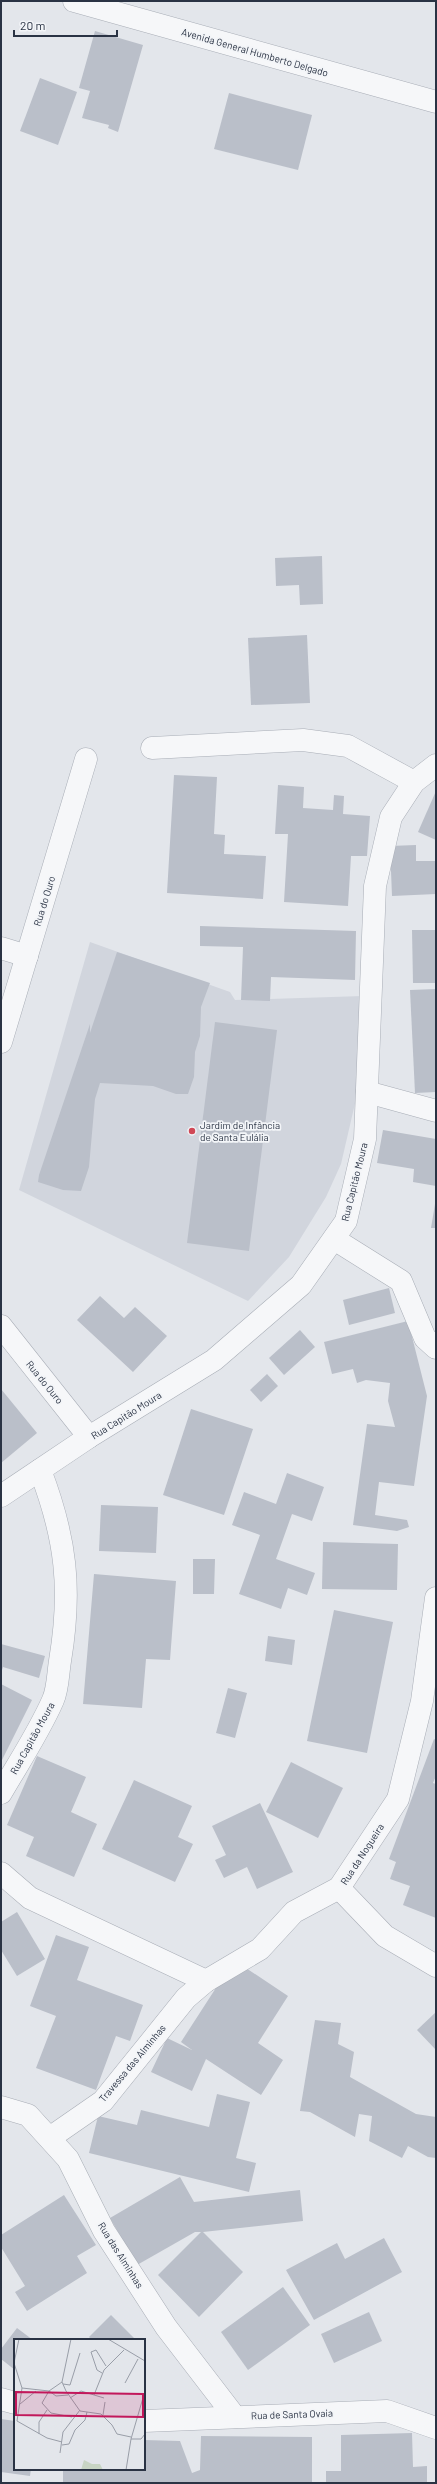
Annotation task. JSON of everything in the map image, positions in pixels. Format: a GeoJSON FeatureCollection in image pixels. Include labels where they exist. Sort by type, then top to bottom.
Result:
{"type":"FeatureCollection","features":[{"type":"Feature","properties":{"kind":"street","name":"Avenida General Humberto Delgado"},"geometry":{"type":"LineString","coordinates":[[74,1],[436,102]]}},
{"type":"Feature","properties":{"kind":"street"},"geometry":{"type":"LineString","coordinates":[[152,748],[302,740],[348,746],[414,782]]}},
{"type":"Feature","properties":{"kind":"street","name":"Rua do Ouro"},"geometry":{"type":"LineString","coordinates":[[1,1042],[86,759]]}},
{"type":"Feature","properties":{"kind":"street","name":"Rua Capitão Moura"},"geometry":{"type":"LineString","coordinates":[[1,1496],[89,1437],[214,1360],[301,1285],[346,1221],[363,1147],[367,1092],[375,886],[391,817],[414,782],[436,765]]}},
{"type":"Feature","properties":{"kind":"street"},"geometry":{"type":"LineString","coordinates":[[1,948],[27,956]]}},
{"type":"Feature","properties":{"kind":"street"},"geometry":{"type":"LineString","coordinates":[[367,1092],[436,1111]]}},
{"type":"Feature","properties":{"kind":"street"},"geometry":{"type":"LineString","coordinates":[[334,1239],[401,1281],[425,1338],[436,1348]]}},
{"type":"Feature","properties":{"kind":"street","name":"Rua do Ouro"},"geometry":{"type":"LineString","coordinates":[[1,1326],[89,1437]]}},
{"type":"Feature","properties":{"kind":"street","name":"Rua Capitão Moura"},"geometry":{"type":"LineString","coordinates":[[1,1793],[54,1698],[63,1641],[67,1586],[62,1539],[52,1502],[40,1470]]}},
{"type":"Feature","properties":{"kind":"street","name":"Rua da Nogueira"},"geometry":{"type":"LineString","coordinates":[[206,1981],[260,1949],[294,1912],[339,1888],[398,1799],[422,1701],[436,1598]]}},
{"type":"Feature","properties":{"kind":"street"},"geometry":{"type":"LineString","coordinates":[[1,1873],[30,1898],[206,1981]]}},
{"type":"Feature","properties":{"kind":"street"},"geometry":{"type":"LineString","coordinates":[[339,1888],[385,1936],[436,1966]]}},
{"type":"Feature","properties":{"kind":"street","name":"Travessa das Alminhas"},"geometry":{"type":"LineString","coordinates":[[51,2137],[103,2101],[186,1998],[206,1981]]}},
{"type":"Feature","properties":{"kind":"street","name":"Rua das Alminhas"},"geometry":{"type":"LineString","coordinates":[[1,2107],[28,2115],[51,2137],[68,2159],[104,2231],[166,2327],[235,2417]]}},
{"type":"Feature","properties":{"kind":"street"},"geometry":{"type":"LineString","coordinates":[[1,2399],[14,2403]]}},
{"type":"Feature","properties":{"kind":"street","name":"Rua de Santa Ovaia"},"geometry":{"type":"LineString","coordinates":[[145,2421],[387,2411],[436,2428]]}},
{"type":"Feature","properties":{"kind":"shaded area","name":"Jardim de Infância de Santa Eulália"},"geometry":{"type":"Polygon","coordinates":[[[90,942],[230,992],[235,1000],[363,996],[356,1099],[341,1164],[326,1197],[289,1257],[248,1301],[19,1190],[90,942]]]}},
{"type":"Feature","properties":{"kind":"building"},"geometry":{"type":"Polygon","coordinates":[[[95,31],[143,45],[118,132],[108,128],[109,125],[82,118],[90,91],[79,88],[95,31]]]}},
{"type":"Feature","properties":{"kind":"building"},"geometry":{"type":"Polygon","coordinates":[[[40,78],[77,92],[58,145],[20,131],[40,78]]]}},
{"type":"Feature","properties":{"kind":"building"},"geometry":{"type":"Polygon","coordinates":[[[229,93],[312,115],[298,170],[214,149],[229,93]]]}},
{"type":"Feature","properties":{"kind":"building"},"geometry":{"type":"Polygon","coordinates":[[[322,556],[323,604],[300,605],[299,585],[276,586],[275,558],[322,556]]]}},
{"type":"Feature","properties":{"kind":"building"},"geometry":{"type":"Polygon","coordinates":[[[307,635],[310,703],[251,705],[248,638],[307,635]]]}},
{"type":"Feature","properties":{"kind":"building"},"geometry":{"type":"Polygon","coordinates":[[[174,775],[217,777],[214,834],[225,835],[224,854],[266,856],[263,899],[167,893],[174,775]]]}},
{"type":"Feature","properties":{"kind":"building"},"geometry":{"type":"Polygon","coordinates":[[[278,785],[304,787],[303,808],[333,810],[334,795],[344,796],[343,814],[370,816],[367,856],[351,856],[348,906],[284,902],[288,834],[275,834],[278,785]]]}},
{"type":"Feature","properties":{"kind":"building"},"geometry":{"type":"Polygon","coordinates":[[[436,791],[436,840],[418,832],[436,791]]]}},
{"type":"Feature","properties":{"kind":"building"},"geometry":{"type":"Polygon","coordinates":[[[416,845],[416,861],[436,861],[436,894],[392,896],[390,846],[416,845]]]}},
{"type":"Feature","properties":{"kind":"building"},"geometry":{"type":"Polygon","coordinates":[[[200,926],[356,931],[355,980],[271,977],[270,1001],[241,1000],[243,947],[200,946],[200,926]]]}},
{"type":"Feature","properties":{"kind":"building"},"geometry":{"type":"Polygon","coordinates":[[[412,930],[436,930],[436,983],[413,983],[412,930]]]}},
{"type":"Feature","properties":{"kind":"building"},"geometry":{"type":"Polygon","coordinates":[[[117,952],[210,983],[201,1007],[200,1036],[195,1052],[194,1077],[188,1094],[176,1094],[153,1086],[100,1083],[95,1099],[89,1167],[81,1191],[63,1190],[38,1182],[39,1175],[90,1024],[90,1033],[117,952]]]}},
{"type":"Feature","properties":{"kind":"building"},"geometry":{"type":"Polygon","coordinates":[[[436,989],[436,1092],[415,1093],[410,990],[436,989]]]}},
{"type":"Feature","properties":{"kind":"building"},"geometry":{"type":"Polygon","coordinates":[[[215,1022],[277,1030],[249,1251],[187,1243],[215,1022]]]}},
{"type":"Feature","properties":{"kind":"building"},"geometry":{"type":"Polygon","coordinates":[[[383,1130],[436,1139],[436,1186],[413,1182],[414,1169],[377,1163],[383,1130]]]}},
{"type":"Feature","properties":{"kind":"building"},"geometry":{"type":"Polygon","coordinates":[[[435,1204],[436,1228],[431,1228],[435,1204]]]}},
{"type":"Feature","properties":{"kind":"building"},"geometry":{"type":"Polygon","coordinates":[[[389,1288],[395,1313],[349,1325],[343,1300],[389,1288]]]}},
{"type":"Feature","properties":{"kind":"building"},"geometry":{"type":"Polygon","coordinates":[[[100,1296],[124,1318],[135,1307],[167,1336],[133,1372],[77,1320],[100,1296]]]}},
{"type":"Feature","properties":{"kind":"building"},"geometry":{"type":"Polygon","coordinates":[[[408,1321],[427,1396],[414,1486],[379,1482],[375,1515],[407,1520],[409,1527],[397,1531],[353,1525],[367,1424],[395,1427],[388,1401],[390,1383],[366,1380],[357,1383],[353,1369],[332,1374],[324,1342],[408,1321]]]}},
{"type":"Feature","properties":{"kind":"building"},"geometry":{"type":"Polygon","coordinates":[[[300,1330],[315,1347],[284,1375],[269,1358],[300,1330]]]}},
{"type":"Feature","properties":{"kind":"building"},"geometry":{"type":"Polygon","coordinates":[[[267,1374],[278,1386],[261,1402],[250,1390],[267,1374]]]}},
{"type":"Feature","properties":{"kind":"building"},"geometry":{"type":"Polygon","coordinates":[[[1,1389],[37,1433],[1,1463],[1,1389]]]}},
{"type":"Feature","properties":{"kind":"building"},"geometry":{"type":"Polygon","coordinates":[[[191,1409],[253,1429],[224,1515],[163,1495],[191,1409]]]}},
{"type":"Feature","properties":{"kind":"building"},"geometry":{"type":"Polygon","coordinates":[[[287,1473],[324,1487],[312,1521],[292,1514],[276,1559],[315,1573],[307,1595],[288,1588],[281,1609],[239,1594],[260,1535],[232,1525],[244,1492],[276,1504],[287,1473]]]}},
{"type":"Feature","properties":{"kind":"building"},"geometry":{"type":"Polygon","coordinates":[[[101,1505],[158,1507],[156,1553],[99,1551],[101,1505]]]}},
{"type":"Feature","properties":{"kind":"building"},"geometry":{"type":"Polygon","coordinates":[[[323,1542],[398,1544],[397,1590],[322,1589],[323,1542]]]}},
{"type":"Feature","properties":{"kind":"building"},"geometry":{"type":"Polygon","coordinates":[[[193,1559],[215,1559],[214,1594],[193,1594],[193,1559]]]}},
{"type":"Feature","properties":{"kind":"building"},"geometry":{"type":"Polygon","coordinates":[[[94,1574],[176,1581],[170,1660],[146,1659],[142,1708],[83,1704],[94,1574]]]}},
{"type":"Feature","properties":{"kind":"building"},"geometry":{"type":"Polygon","coordinates":[[[334,1610],[393,1622],[367,1753],[307,1741],[334,1610]]]}},
{"type":"Feature","properties":{"kind":"building"},"geometry":{"type":"Polygon","coordinates":[[[268,1636],[295,1640],[292,1665],[265,1661],[268,1636]]]}},
{"type":"Feature","properties":{"kind":"building"},"geometry":{"type":"Polygon","coordinates":[[[1,1644],[45,1656],[39,1678],[3,1667],[1,1673],[1,1644]]]}},
{"type":"Feature","properties":{"kind":"building"},"geometry":{"type":"Polygon","coordinates":[[[1,1684],[32,1700],[1,1762],[1,1684]]]}},
{"type":"Feature","properties":{"kind":"building"},"geometry":{"type":"Polygon","coordinates":[[[228,1688],[247,1693],[235,1738],[216,1733],[228,1688]]]}},
{"type":"Feature","properties":{"kind":"building"},"geometry":{"type":"Polygon","coordinates":[[[434,1739],[436,1740],[436,1776],[433,1783],[436,1784],[436,1918],[403,1905],[410,1886],[390,1879],[396,1862],[389,1859],[434,1739]]]}},
{"type":"Feature","properties":{"kind":"building"},"geometry":{"type":"Polygon","coordinates":[[[37,1756],[86,1777],[71,1812],[97,1824],[74,1877],[26,1856],[34,1837],[7,1825],[37,1756]]]}},
{"type":"Feature","properties":{"kind":"building"},"geometry":{"type":"Polygon","coordinates":[[[291,1762],[343,1788],[318,1838],[266,1812],[291,1762]]]}},
{"type":"Feature","properties":{"kind":"building"},"geometry":{"type":"Polygon","coordinates":[[[134,1780],[192,1806],[178,1837],[193,1844],[175,1882],[102,1849],[134,1780]]]}},
{"type":"Feature","properties":{"kind":"building"},"geometry":{"type":"Polygon","coordinates":[[[260,1803],[293,1872],[257,1889],[247,1867],[224,1878],[215,1860],[226,1855],[212,1826],[260,1803]]]}},
{"type":"Feature","properties":{"kind":"building"},"geometry":{"type":"Polygon","coordinates":[[[17,1912],[45,1959],[17,1976],[1,1950],[1,1922],[17,1912]]]}},
{"type":"Feature","properties":{"kind":"building"},"geometry":{"type":"Polygon","coordinates":[[[56,1935],[89,1947],[77,1980],[143,2005],[130,2041],[116,2036],[96,2090],[36,2068],[56,2016],[30,2006],[56,1935]]]}},
{"type":"Feature","properties":{"kind":"building"},"geometry":{"type":"Polygon","coordinates":[[[234,1960],[288,1996],[258,2043],[283,2060],[261,2095],[206,2059],[192,2091],[151,2072],[167,2038],[192,2050],[181,2042],[234,1960]]]}},
{"type":"Feature","properties":{"kind":"building"},"geometry":{"type":"Polygon","coordinates":[[[436,2012],[436,2050],[417,2030],[436,2012]]]}},
{"type":"Feature","properties":{"kind":"building"},"geometry":{"type":"Polygon","coordinates":[[[315,2020],[341,2023],[338,2044],[354,2052],[350,2077],[416,2114],[436,2117],[436,2158],[428,2157],[408,2146],[402,2158],[369,2141],[372,2116],[359,2114],[355,2137],[310,2112],[300,2111],[315,2020]]]}},
{"type":"Feature","properties":{"kind":"building"},"geometry":{"type":"Polygon","coordinates":[[[217,2094],[250,2102],[236,2158],[256,2163],[249,2192],[89,2153],[98,2116],[137,2125],[141,2110],[209,2127],[217,2094]]]}},
{"type":"Feature","properties":{"kind":"building"},"geometry":{"type":"Polygon","coordinates":[[[180,2177],[194,2202],[300,2190],[303,2221],[203,2232],[243,2272],[199,2317],[158,2275],[201,2232],[195,2232],[137,2265],[110,2218],[180,2177]]]}},
{"type":"Feature","properties":{"kind":"building"},"geometry":{"type":"Polygon","coordinates":[[[64,2195],[96,2245],[77,2256],[87,2273],[27,2311],[15,2292],[25,2286],[1,2247],[1,2235],[64,2195]]]}},
{"type":"Feature","properties":{"kind":"building"},"geometry":{"type":"Polygon","coordinates":[[[384,2238],[402,2272],[314,2320],[286,2270],[337,2243],[345,2259],[384,2238]]]}},
{"type":"Feature","properties":{"kind":"building"},"geometry":{"type":"Polygon","coordinates":[[[283,2287],[310,2325],[248,2370],[221,2332],[283,2287]]]}},
{"type":"Feature","properties":{"kind":"building"},"geometry":{"type":"Polygon","coordinates":[[[369,2312],[382,2341],[334,2363],[321,2334],[369,2312]]]}},
{"type":"Feature","properties":{"kind":"building"},"geometry":{"type":"Polygon","coordinates":[[[111,2315],[135,2339],[91,2339],[89,2337],[111,2315]]]}},
{"type":"Feature","properties":{"kind":"building"},"geometry":{"type":"Polygon","coordinates":[[[17,2328],[32,2339],[14,2339],[14,2369],[1,2359],[1,2349],[17,2328]]]}},
{"type":"Feature","properties":{"kind":"building"},"geometry":{"type":"Polygon","coordinates":[[[1,2419],[14,2421],[14,2470],[31,2470],[30,2476],[1,2472],[1,2419]]]}},
{"type":"Feature","properties":{"kind":"building"},"geometry":{"type":"Polygon","coordinates":[[[412,2433],[413,2467],[427,2466],[427,2483],[326,2483],[326,2471],[341,2471],[341,2435],[412,2433]]]}},
{"type":"Feature","properties":{"kind":"building"},"geometry":{"type":"Polygon","coordinates":[[[201,2436],[312,2437],[312,2483],[63,2483],[63,2470],[145,2470],[145,2440],[180,2441],[192,2473],[200,2470],[201,2436]]]}},
{"type":"Feature","properties":{"kind":"place","name":"Jardim de Infância de Santa Eulália"},"geometry":{"type":"Point","coordinates":[192,1131]}}]}
